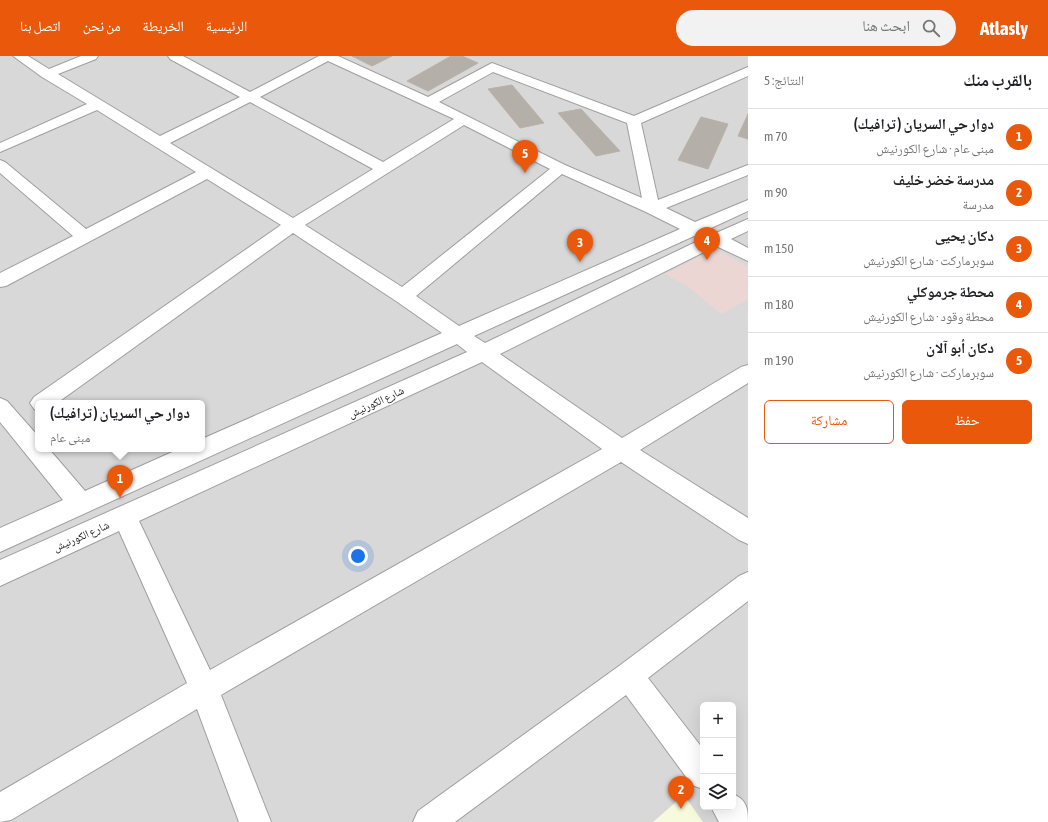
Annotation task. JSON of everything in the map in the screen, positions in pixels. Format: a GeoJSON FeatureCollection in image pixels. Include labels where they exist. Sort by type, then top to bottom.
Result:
{"type":"FeatureCollection","features":[{"type":"Feature","properties":{"kind":"street"},"geometry":{"type":"LineString","coordinates":[[19,56],[206,173],[293,225],[403,296],[621,450],[748,532]]}},
{"type":"Feature","properties":{"kind":"street"},"geometry":{"type":"LineString","coordinates":[[47,74],[92,56]]}},
{"type":"Feature","properties":{"kind":"street"},"geometry":{"type":"LineString","coordinates":[[174,56],[384,169]]}},
{"type":"Feature","properties":{"kind":"street"},"geometry":{"type":"LineString","coordinates":[[158,143],[328,56],[464,119],[560,168],[652,208],[694,230],[748,255]]}},
{"type":"Feature","properties":{"kind":"street"},"geometry":{"type":"LineString","coordinates":[[428,103],[492,67],[634,121],[748,71]]}},
{"type":"Feature","properties":{"kind":"street"},"geometry":{"type":"LineString","coordinates":[[0,148],[97,105]]}},
{"type":"Feature","properties":{"kind":"street"},"geometry":{"type":"LineString","coordinates":[[45,400],[293,225],[464,119]]}},
{"type":"Feature","properties":{"kind":"street"},"geometry":{"type":"LineString","coordinates":[[634,121],[652,208]]}},
{"type":"Feature","properties":{"kind":"street"},"geometry":{"type":"LineString","coordinates":[[0,164],[85,237]]}},
{"type":"Feature","properties":{"kind":"street"},"geometry":{"type":"LineString","coordinates":[[403,296],[560,168]]}},
{"type":"Feature","properties":{"kind":"street"},"geometry":{"type":"LineString","coordinates":[[652,208],[748,170]]}},
{"type":"Feature","properties":{"kind":"street"},"geometry":{"type":"LineString","coordinates":[[0,281],[206,173]]}},
{"type":"Feature","properties":{"kind":"street"},"geometry":{"type":"LineString","coordinates":[[205,449],[748,205]]}},
{"type":"Feature","properties":{"kind":"street","name":"شارع الكورنيش"},"geometry":{"type":"LineString","coordinates":[[0,573],[483,353],[714,239],[748,224]]}},
{"type":"Feature","properties":{"kind":"street"},"geometry":{"type":"LineString","coordinates":[[0,809],[204,689],[621,450],[748,373]]}},
{"type":"Feature","properties":{"kind":"street"},"geometry":{"type":"LineString","coordinates":[[35,406],[7,415],[35,449]]}},
{"type":"Feature","properties":{"kind":"street"},"geometry":{"type":"LineString","coordinates":[[38,452],[81,504]]}},
{"type":"Feature","properties":{"kind":"street"},"geometry":{"type":"LineString","coordinates":[[0,540],[197,452]]}},
{"type":"Feature","properties":{"kind":"street"},"geometry":{"type":"LineString","coordinates":[[125,517],[204,689],[255,822]]}},
{"type":"Feature","properties":{"kind":"street"},"geometry":{"type":"LineString","coordinates":[[429,822],[629,676],[748,585]]}},
{"type":"Feature","properties":{"kind":"street"},"geometry":{"type":"LineString","coordinates":[[629,676],[700,770]]}},
{"type":"Feature","properties":{"kind":"street"},"geometry":{"type":"LineString","coordinates":[[729,810],[739,822]]}},
{"type":"Feature","properties":{"kind":"shaded area"},"geometry":{"type":"Polygon","coordinates":[[[0,56],[748,56],[748,822],[0,822],[0,56]]]}},
{"type":"Feature","properties":{"kind":"shaded area"},"geometry":{"type":"Polygon","coordinates":[[[715,249],[748,267],[748,299],[721,314],[687,286],[665,274],[715,249]]]}},
{"type":"Feature","properties":{"kind":"shaded area"},"geometry":{"type":"Polygon","coordinates":[[[684,795],[703,822],[653,822],[684,795]]]}},
{"type":"Feature","properties":{"kind":"building"},"geometry":{"type":"Polygon","coordinates":[[[352,56],[392,56],[372,66],[352,56]]]}},
{"type":"Feature","properties":{"kind":"building"},"geometry":{"type":"Polygon","coordinates":[[[451,56],[462,56],[478,63],[428,91],[407,81],[451,56]]]}},
{"type":"Feature","properties":{"kind":"building"},"geometry":{"type":"Polygon","coordinates":[[[512,85],[544,123],[520,128],[488,89],[512,85]]]}},
{"type":"Feature","properties":{"kind":"building"},"geometry":{"type":"Polygon","coordinates":[[[581,109],[620,151],[596,156],[558,113],[581,109]]]}},
{"type":"Feature","properties":{"kind":"building"},"geometry":{"type":"Polygon","coordinates":[[[748,114],[748,139],[738,136],[748,114]]]}},
{"type":"Feature","properties":{"kind":"building"},"geometry":{"type":"Polygon","coordinates":[[[701,117],[728,124],[708,169],[678,160],[701,117]]]}},
{"type":"Feature","properties":{"kind":"place","name":"دكان أبو آلان"},"geometry":{"type":"Point","coordinates":[525,173]}},
{"type":"Feature","properties":{"kind":"place","name":"محطة جرموكلي"},"geometry":{"type":"Point","coordinates":[707,260]}},
{"type":"Feature","properties":{"kind":"place","name":"دكان يحيى"},"geometry":{"type":"Point","coordinates":[580,262]}},
{"type":"Feature","properties":{"kind":"place","name":"دوار حي السريان ( ترافيك)"},"geometry":{"type":"Point","coordinates":[120,498]}},
{"type":"Feature","properties":{"kind":"place","name":"مدرسة خضر خليف"},"geometry":{"type":"Point","coordinates":[681,809]}}]}
